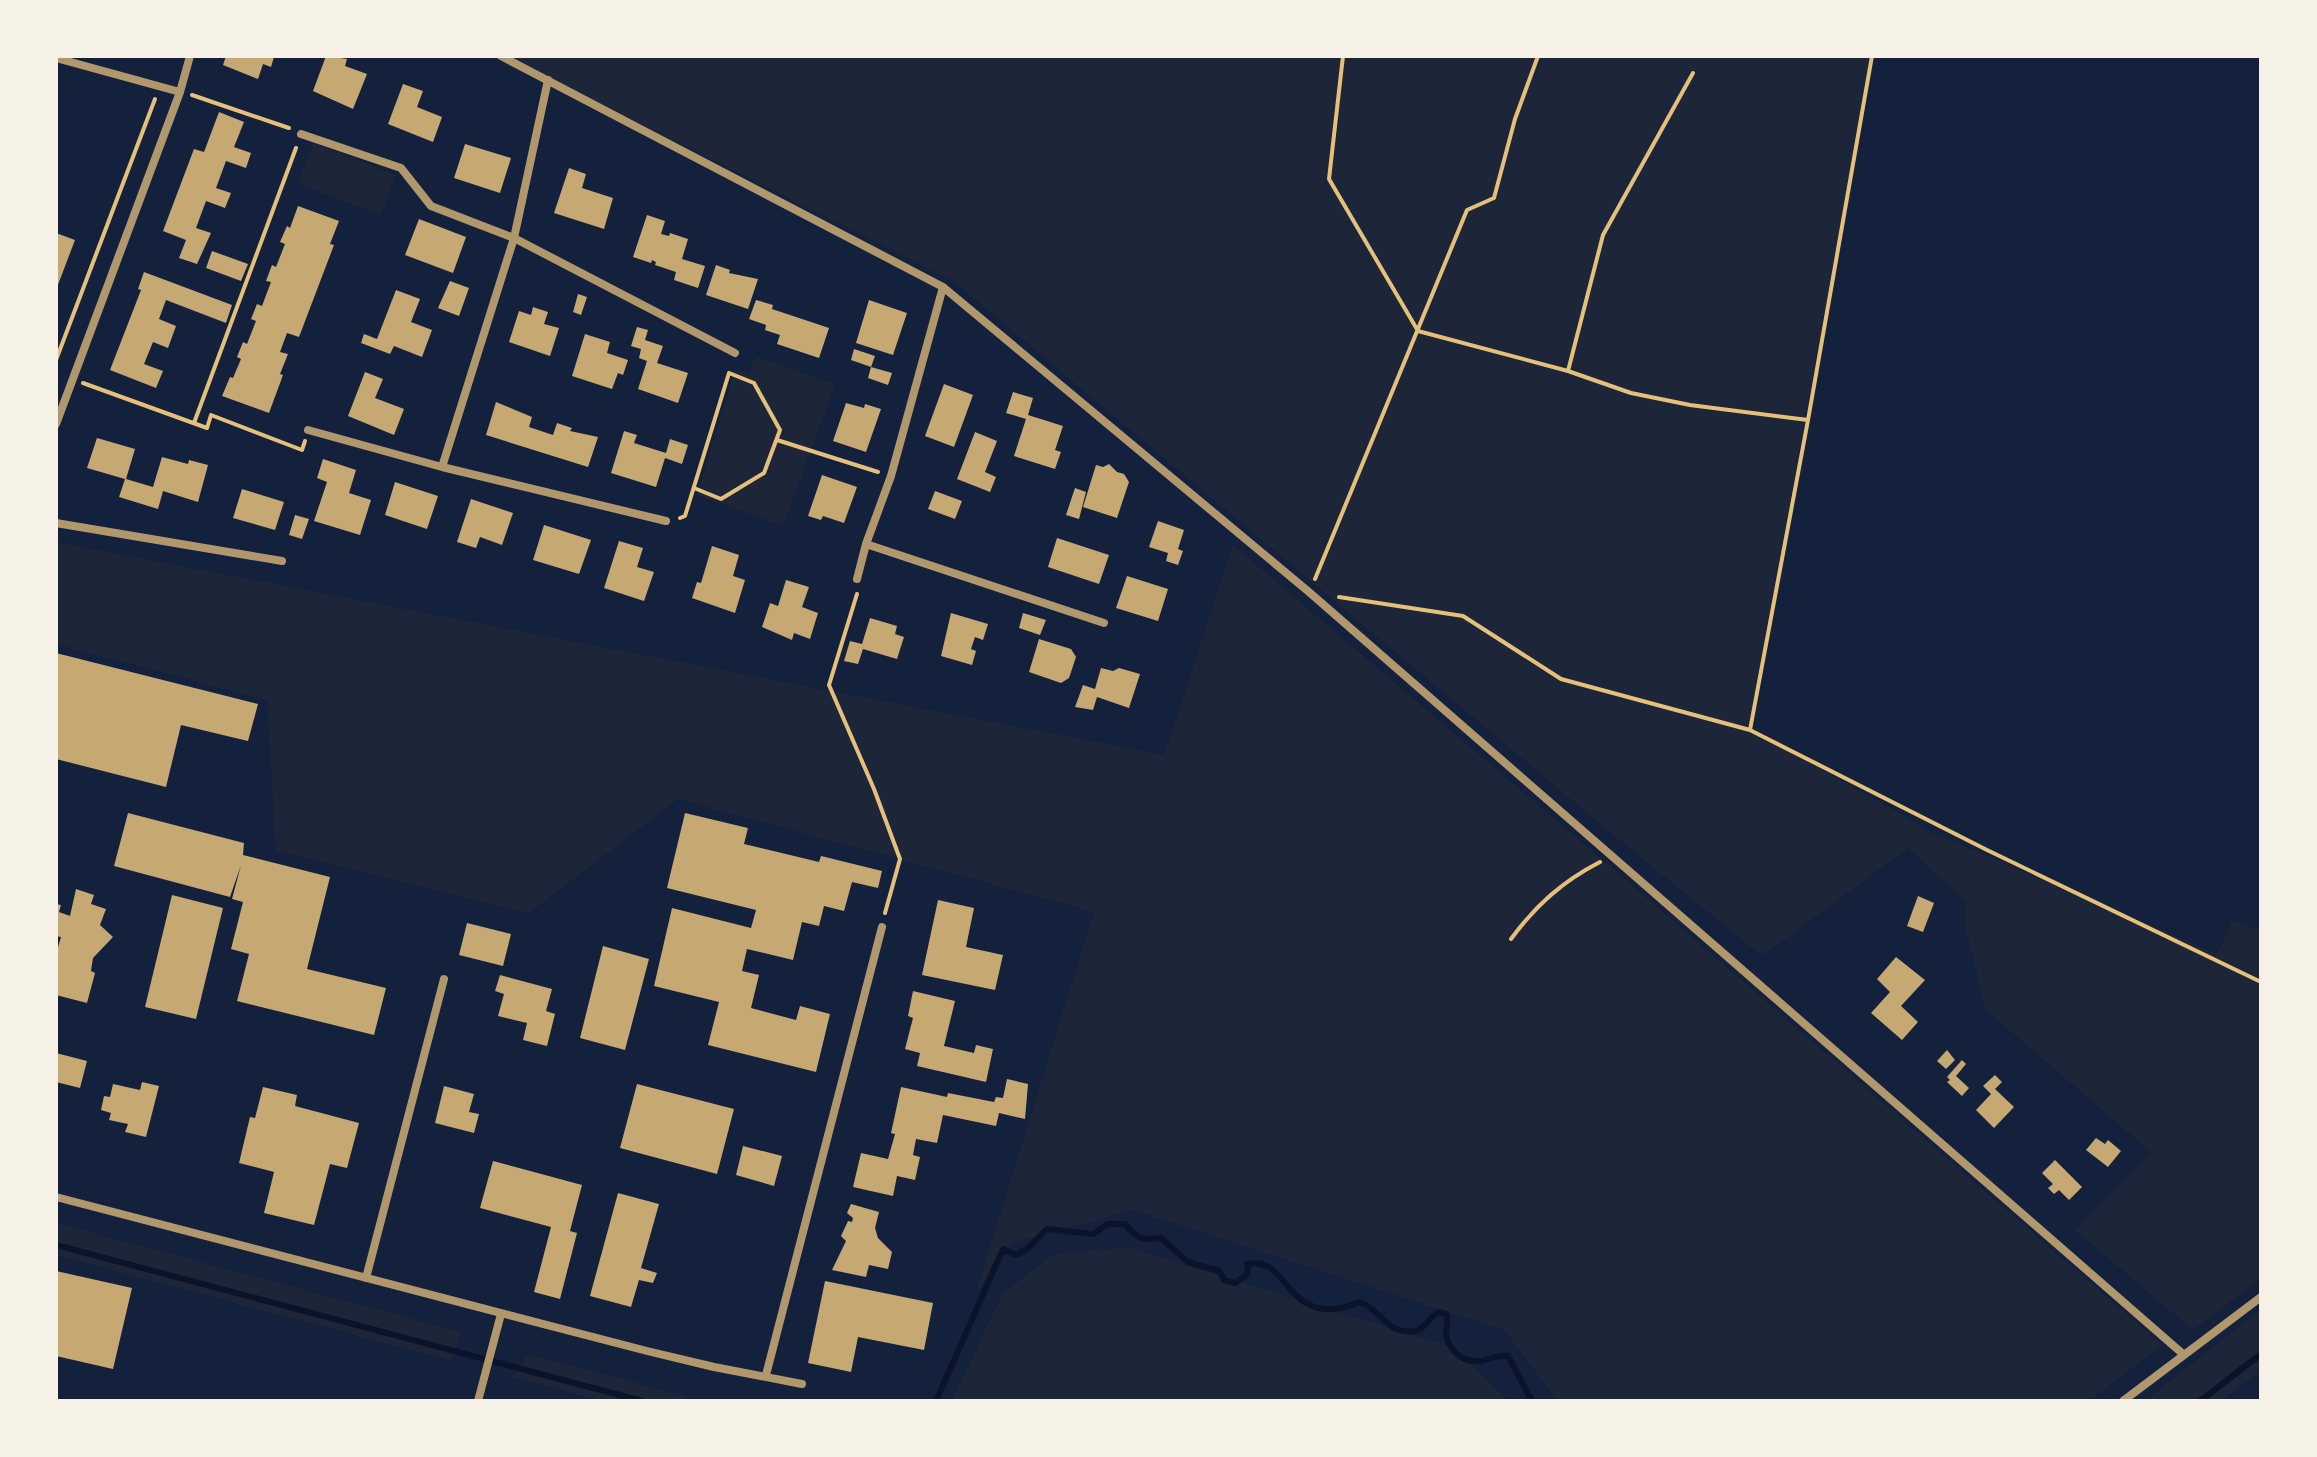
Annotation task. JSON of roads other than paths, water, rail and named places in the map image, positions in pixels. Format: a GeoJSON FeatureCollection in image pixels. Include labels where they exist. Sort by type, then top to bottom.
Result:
{"type":"FeatureCollection","features":[{"type":"Feature","properties":{"kind":"street"},"geometry":{"type":"LineString","coordinates":[[56,424],[180,92],[190,56]]}},
{"type":"Feature","properties":{"kind":"street"},"geometry":{"type":"LineString","coordinates":[[501,56],[943,287],[1309,592],[2183,1354]]}},
{"type":"Feature","properties":{"kind":"street"},"geometry":{"type":"LineString","coordinates":[[56,58],[180,92]]}},
{"type":"Feature","properties":{"kind":"street"},"geometry":{"type":"LineString","coordinates":[[442,467],[514,238],[548,80]]}},
{"type":"Feature","properties":{"kind":"street"},"geometry":{"type":"LineString","coordinates":[[301,134],[401,168],[431,206],[514,238],[735,353]]}},
{"type":"Feature","properties":{"kind":"street"},"geometry":{"type":"LineString","coordinates":[[857,579],[866,544],[891,476],[943,287]]}},
{"type":"Feature","properties":{"kind":"street"},"geometry":{"type":"LineString","coordinates":[[308,430],[442,467],[666,521]]}},
{"type":"Feature","properties":{"kind":"street"},"geometry":{"type":"LineString","coordinates":[[56,523],[282,561]]}},
{"type":"Feature","properties":{"kind":"street"},"geometry":{"type":"LineString","coordinates":[[866,544],[1104,623]]}},
{"type":"Feature","properties":{"kind":"street"},"geometry":{"type":"LineString","coordinates":[[766,1375],[882,927]]}},
{"type":"Feature","properties":{"kind":"street"},"geometry":{"type":"LineString","coordinates":[[366,1278],[444,979]]}},
{"type":"Feature","properties":{"kind":"street"},"geometry":{"type":"LineString","coordinates":[[56,1197],[501,1314],[714,1367],[802,1384]]}},
{"type":"Feature","properties":{"kind":"street"},"geometry":{"type":"LineString","coordinates":[[2123,1401],[2261,1297]]}},
{"type":"Feature","properties":{"kind":"street"},"geometry":{"type":"LineString","coordinates":[[478,1401],[501,1314]]}},
{"type":"Feature","properties":{"kind":"waterway"},"geometry":{"type":"LineString","coordinates":[[936,1401],[1003,1249],[1016,1255],[1027,1249],[1047,1229],[1093,1234],[1108,1224],[1125,1224],[1145,1239],[1161,1238],[1188,1262],[1219,1271],[1224,1280],[1235,1283],[1248,1274],[1247,1264],[1261,1264],[1273,1270],[1303,1301],[1317,1308],[1335,1309],[1360,1302],[1391,1326],[1406,1331],[1422,1328],[1439,1312],[1446,1314],[1447,1340],[1456,1354],[1471,1361],[1508,1356],[1532,1401]]}},
{"type":"Feature","properties":{"kind":"waterway"},"geometry":{"type":"LineString","coordinates":[[56,1245],[642,1401]]}},
{"type":"Feature","properties":{"kind":"waterway"},"geometry":{"type":"LineString","coordinates":[[2200,1401],[2261,1354]]}}]}
